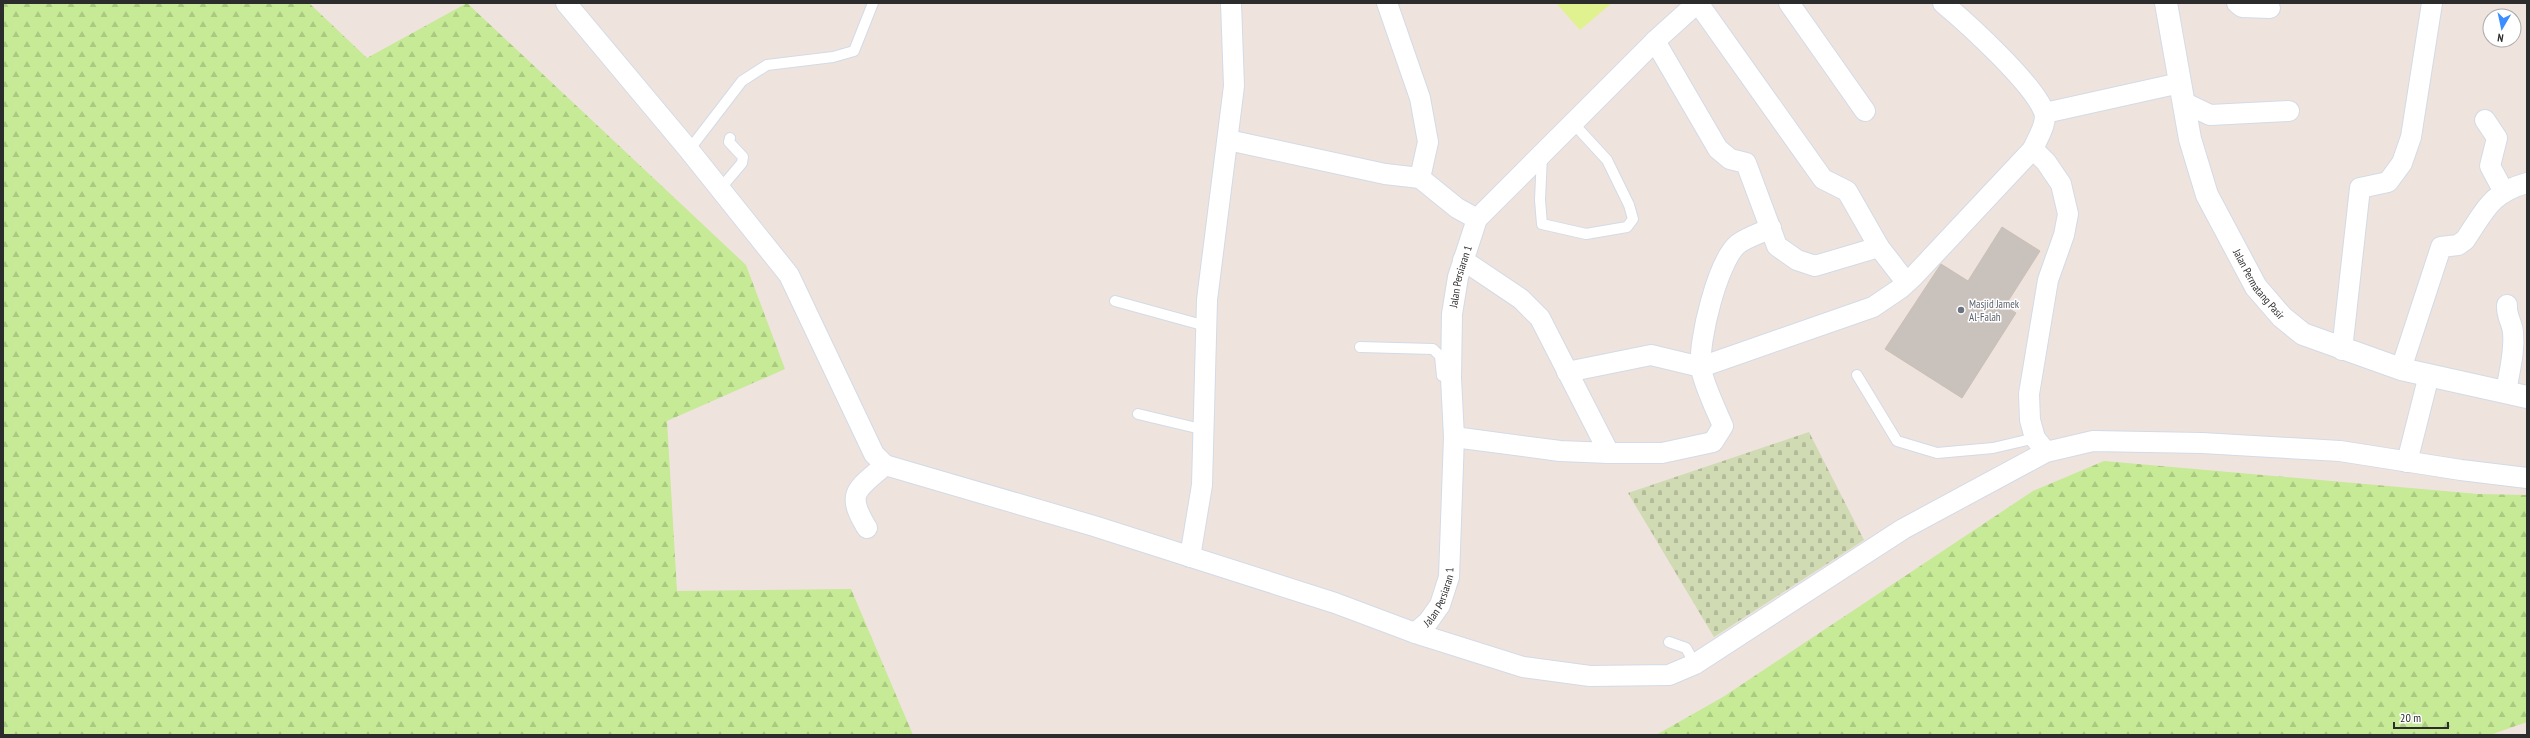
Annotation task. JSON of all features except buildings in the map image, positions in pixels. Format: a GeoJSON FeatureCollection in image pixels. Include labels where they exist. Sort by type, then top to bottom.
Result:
{"type":"FeatureCollection","features":[{"type":"Feature","properties":{"kind":"main road","name":"Jalan Permatang Pasir"},"geometry":{"type":"LineString","coordinates":[[2166,3],[2190,139],[2207,195],[2256,287],[2282,317],[2304,334],[2342,350],[2401,370],[2429,374],[2527,397]]}},
{"type":"Feature","properties":{"kind":"street"},"geometry":{"type":"LineString","coordinates":[[566,3],[689,150],[789,275],[874,454],[885,465],[1073,520],[1190,557],[1335,603],[1415,633],[1523,667],[1590,676],[1669,675],[1695,664],[1903,528],[2041,445],[2093,442],[2202,443],[2340,451],[2407,462],[2527,478]]}},
{"type":"Feature","properties":{"kind":"street"},"geometry":{"type":"LineString","coordinates":[[1190,557],[1202,485],[1205,430],[1207,300],[1234,86],[1231,3]]}},
{"type":"Feature","properties":{"kind":"street"},"geometry":{"type":"LineString","coordinates":[[1388,3],[1420,98],[1428,142],[1420,178]]}},
{"type":"Feature","properties":{"kind":"street"},"geometry":{"type":"LineString","coordinates":[[1698,3],[1823,179],[1847,191],[1879,247],[1906,282]]}},
{"type":"Feature","properties":{"kind":"street","name":"Jalan Persiaran 1"},"geometry":{"type":"LineString","coordinates":[[1415,633],[1428,622],[1440,605],[1449,577],[1454,438],[1447,377],[1452,314],[1458,277],[1477,219],[1542,152],[1655,41],[1698,3]]}},
{"type":"Feature","properties":{"kind":"street"},"geometry":{"type":"LineString","coordinates":[[1789,3],[1865,111]]}},
{"type":"Feature","properties":{"kind":"street"},"geometry":{"type":"LineString","coordinates":[[1567,372],[1651,355],[1701,367],[1873,307],[1906,282],[2033,149],[2044,125],[2045,113],[2027,85],[1943,3]]}},
{"type":"Feature","properties":{"kind":"street"},"geometry":{"type":"LineString","coordinates":[[2237,3],[2242,7],[2270,8]]}},
{"type":"Feature","properties":{"kind":"street"},"geometry":{"type":"LineString","coordinates":[[2342,350],[2360,188],[2388,182],[2402,163],[2411,137],[2432,3]]}},
{"type":"Feature","properties":{"kind":"street"},"geometry":{"type":"LineString","coordinates":[[1655,41],[1718,149],[1730,159],[1746,163],[1777,246],[1797,260],[1816,266],[1879,247]]}},
{"type":"Feature","properties":{"kind":"street"},"geometry":{"type":"LineString","coordinates":[[2045,113],[2181,92],[2210,115],[2289,111]]}},
{"type":"Feature","properties":{"kind":"street"},"geometry":{"type":"LineString","coordinates":[[2485,120],[2497,138],[2490,166],[2504,192]]}},
{"type":"Feature","properties":{"kind":"street"},"geometry":{"type":"LineString","coordinates":[[1228,140],[1385,174],[1420,178],[1457,208],[1477,219]]}},
{"type":"Feature","properties":{"kind":"street"},"geometry":{"type":"LineString","coordinates":[[2033,149],[2046,162],[2061,184],[2068,214],[2064,235],[2048,280],[2029,394],[2030,420],[2041,445]]}},
{"type":"Feature","properties":{"kind":"street"},"geometry":{"type":"LineString","coordinates":[[2401,370],[2441,247],[2458,245],[2465,240],[2494,198],[2504,192],[2527,184]]}},
{"type":"Feature","properties":{"kind":"street"},"geometry":{"type":"LineString","coordinates":[[1454,438],[1560,451],[1609,453],[1662,453],[1713,442],[1723,426],[1701,367],[1705,331],[1719,274],[1726,258],[1738,244],[1771,228]]}},
{"type":"Feature","properties":{"kind":"street"},"geometry":{"type":"LineString","coordinates":[[1463,260],[1521,299],[1540,318],[1609,453]]}},
{"type":"Feature","properties":{"kind":"street"},"geometry":{"type":"LineString","coordinates":[[2506,392],[2514,348],[2513,330],[2506,314],[2507,305]]}},
{"type":"Feature","properties":{"kind":"street"},"geometry":{"type":"LineString","coordinates":[[2407,462],[2429,374]]}},
{"type":"Feature","properties":{"kind":"street"},"geometry":{"type":"LineString","coordinates":[[867,528],[854,502],[856,494],[885,465]]}},
{"type":"Feature","properties":{"kind":"lane"},"geometry":{"type":"LineString","coordinates":[[689,150],[742,81],[767,65],[833,57],[854,51],[873,3]]}},
{"type":"Feature","properties":{"kind":"lane"},"geometry":{"type":"LineString","coordinates":[[1542,152],[1540,200],[1542,224],[1586,234],[1627,227],[1632,219],[1628,205],[1607,160],[1573,123]]}},
{"type":"Feature","properties":{"kind":"lane"},"geometry":{"type":"LineString","coordinates":[[720,189],[742,163],[743,157],[729,142],[730,138]]}},
{"type":"Feature","properties":{"kind":"lane"},"geometry":{"type":"LineString","coordinates":[[1115,301],[1206,326]]}},
{"type":"Feature","properties":{"kind":"lane"},"geometry":{"type":"LineString","coordinates":[[1360,347],[1433,349],[1440,356],[1447,377]]}},
{"type":"Feature","properties":{"kind":"lane"},"geometry":{"type":"LineString","coordinates":[[1857,375],[1897,440],[1937,453],[2041,445]]}},
{"type":"Feature","properties":{"kind":"lane"},"geometry":{"type":"LineString","coordinates":[[1138,414],[1205,430]]}},
{"type":"Feature","properties":{"kind":"lane"},"geometry":{"type":"LineString","coordinates":[[1668,642],[1686,648],[1695,664]]}},
{"type":"Feature","properties":{"kind":"green space"},"geometry":{"type":"Polygon","coordinates":[[[3,3],[309,3],[367,58],[467,3],[746,265],[785,369],[667,421],[677,591],[851,589],[913,735],[3,735],[3,3]]]}},
{"type":"Feature","properties":{"kind":"green space"},"geometry":{"type":"Polygon","coordinates":[[[1556,3],[1612,3],[1580,30],[1556,3]]]}},
{"type":"Feature","properties":{"kind":"green space"},"geometry":{"type":"Polygon","coordinates":[[[1809,432],[1864,540],[1714,637],[1628,493],[1809,432]]]}},
{"type":"Feature","properties":{"kind":"green space"},"geometry":{"type":"Polygon","coordinates":[[[2104,461],[2478,494],[2527,495],[2527,722],[2490,735],[1656,735],[1723,697],[2033,491],[2104,461]]]}},
{"type":"Feature","properties":{"kind":"place","name":"Masjid Jamek Al-Falah"},"geometry":{"type":"Point","coordinates":[1961,310]}}]}
